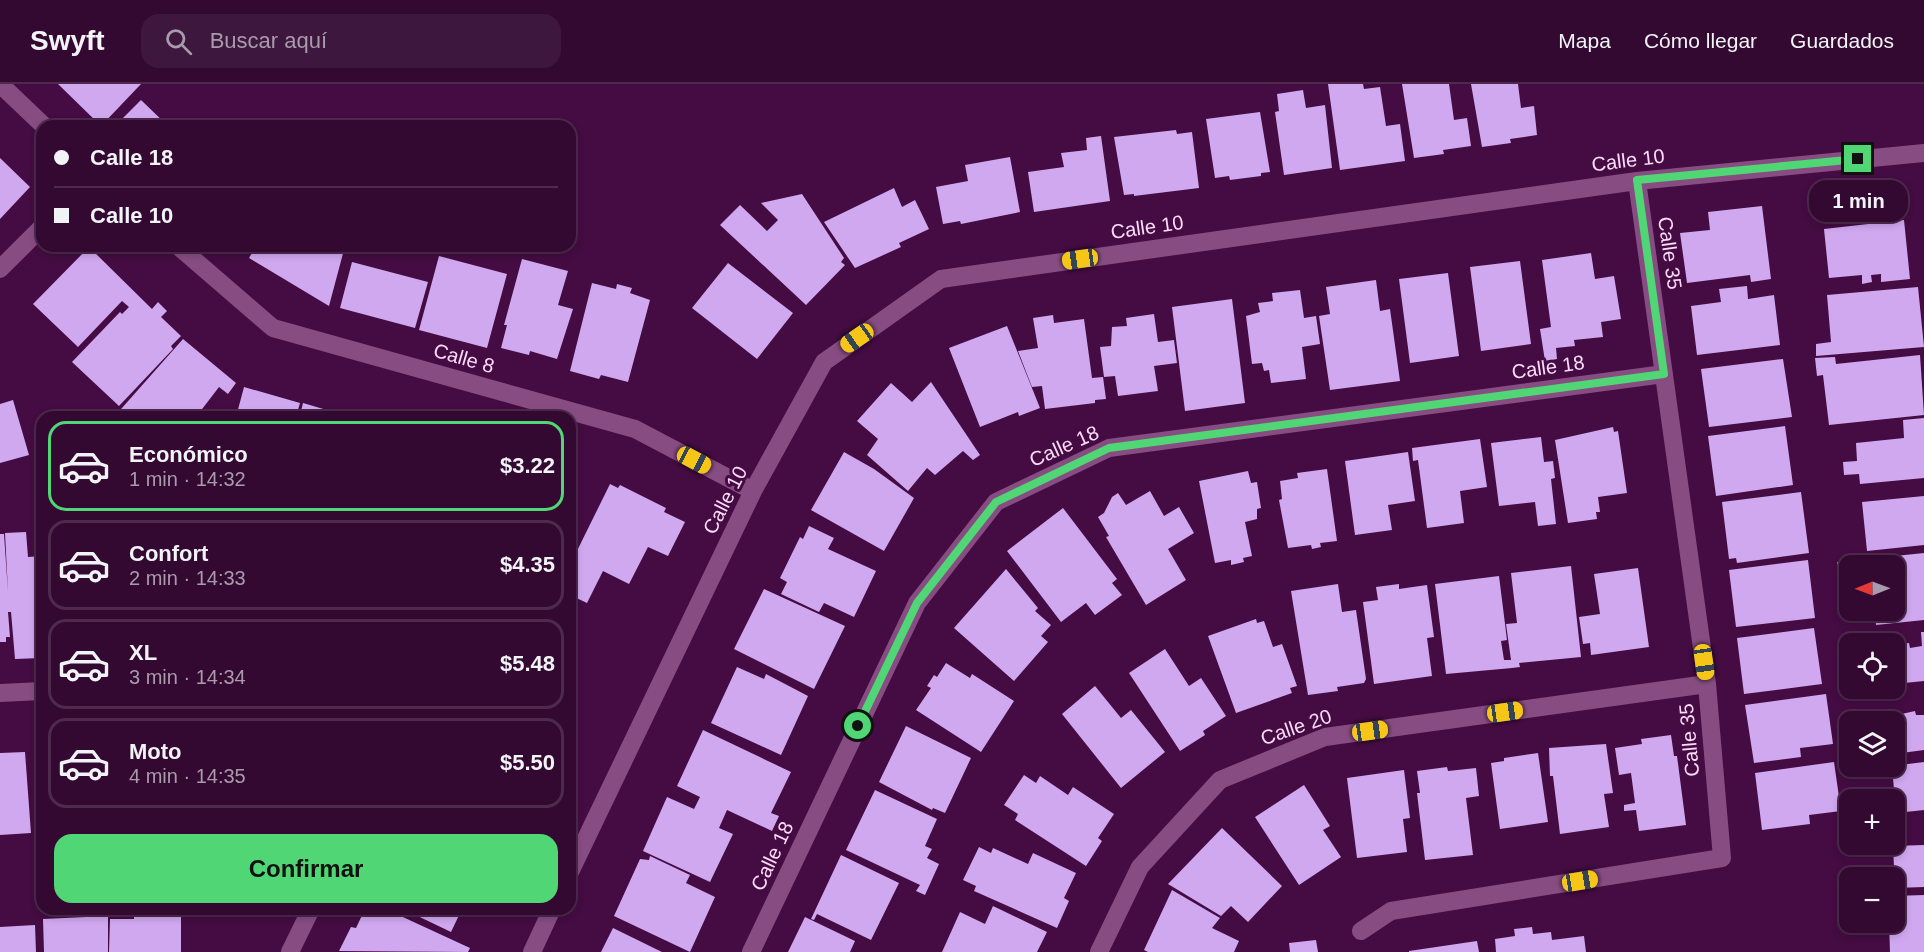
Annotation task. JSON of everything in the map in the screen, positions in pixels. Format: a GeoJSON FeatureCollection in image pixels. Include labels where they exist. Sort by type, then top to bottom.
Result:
{"type":"FeatureCollection","features":[{"type":"Feature","properties":{"kind":"street"},"geometry":{"type":"LineString","coordinates":[[0,84],[38,120]]}},
{"type":"Feature","properties":{"kind":"street","name":"Calle 10"},"geometry":{"type":"LineString","coordinates":[[576,860],[753,491],[824,362],[941,279],[1637,180],[1924,153]]}},
{"type":"Feature","properties":{"kind":"street","name":"Calle 35"},"geometry":{"type":"LineString","coordinates":[[1361,931],[1391,911],[1722,858],[1707,684],[1637,180]]}},
{"type":"Feature","properties":{"kind":"street"},"geometry":{"type":"LineString","coordinates":[[0,269],[36,233]]}},
{"type":"Feature","properties":{"kind":"street","name":"Calle 8"},"geometry":{"type":"LineString","coordinates":[[185,252],[273,328],[570,411]]}},
{"type":"Feature","properties":{"kind":"street","name":"Calle 18"},"geometry":{"type":"LineString","coordinates":[[751,952],[917,603],[996,502],[1109,448],[1664,374]]}},
{"type":"Feature","properties":{"kind":"street","name":"Calle 8"},"geometry":{"type":"LineString","coordinates":[[576,413],[635,429],[753,491]]}},
{"type":"Feature","properties":{"kind":"street","name":"Calle 20"},"geometry":{"type":"LineString","coordinates":[[1099,952],[1140,867],[1220,780],[1325,737],[1707,684]]}},
{"type":"Feature","properties":{"kind":"street"},"geometry":{"type":"LineString","coordinates":[[0,693],[36,691]]}},
{"type":"Feature","properties":{"kind":"street"},"geometry":{"type":"LineString","coordinates":[[290,952],[308,915]]}},
{"type":"Feature","properties":{"kind":"street"},"geometry":{"type":"LineString","coordinates":[[532,952],[549,915]]}},
{"type":"Feature","properties":{"kind":"building"},"geometry":{"type":"Polygon","coordinates":[[[58,84],[141,84],[107,120],[95,120],[58,84]]]}},
{"type":"Feature","properties":{"kind":"building"},"geometry":{"type":"Polygon","coordinates":[[[1328,84],[1363,84],[1364,89],[1380,87],[1386,126],[1400,124],[1405,161],[1340,170],[1328,84]]]}},
{"type":"Feature","properties":{"kind":"building"},"geometry":{"type":"Polygon","coordinates":[[[1402,84],[1449,84],[1454,120],[1467,118],[1471,146],[1443,150],[1444,154],[1414,158],[1402,84]]]}},
{"type":"Feature","properties":{"kind":"building"},"geometry":{"type":"Polygon","coordinates":[[[1471,84],[1518,84],[1521,108],[1534,106],[1537,135],[1510,139],[1511,143],[1482,147],[1471,84]]]}},
{"type":"Feature","properties":{"kind":"building"},"geometry":{"type":"Polygon","coordinates":[[[1303,90],[1306,108],[1325,105],[1332,168],[1284,175],[1275,112],[1279,111],[1277,94],[1303,90]]]}},
{"type":"Feature","properties":{"kind":"building"},"geometry":{"type":"Polygon","coordinates":[[[141,100],[162,120],[121,120],[141,100]]]}},
{"type":"Feature","properties":{"kind":"building"},"geometry":{"type":"Polygon","coordinates":[[[1260,112],[1270,172],[1261,173],[1261,176],[1230,180],[1229,176],[1215,178],[1206,119],[1260,112]]]}},
{"type":"Feature","properties":{"kind":"building"},"geometry":{"type":"Polygon","coordinates":[[[1176,130],[1177,134],[1192,132],[1199,188],[1134,196],[1134,194],[1124,195],[1114,137],[1176,130]]]}},
{"type":"Feature","properties":{"kind":"building"},"geometry":{"type":"Polygon","coordinates":[[[1101,136],[1110,201],[1034,212],[1028,172],[1064,167],[1061,153],[1087,150],[1086,138],[1101,136]]]}},
{"type":"Feature","properties":{"kind":"building"},"geometry":{"type":"Polygon","coordinates":[[[1010,157],[1020,212],[961,224],[960,221],[943,224],[936,187],[968,181],[965,165],[1010,157]]]}},
{"type":"Feature","properties":{"kind":"building"},"geometry":{"type":"Polygon","coordinates":[[[0,158],[30,187],[0,219],[0,158]]]}},
{"type":"Feature","properties":{"kind":"building"},"geometry":{"type":"Polygon","coordinates":[[[894,188],[902,207],[915,200],[929,229],[899,243],[901,247],[855,268],[824,222],[894,188]]]}},
{"type":"Feature","properties":{"kind":"building"},"geometry":{"type":"Polygon","coordinates":[[[802,194],[844,258],[841,262],[845,265],[806,305],[720,225],[740,205],[767,231],[778,220],[761,203],[802,194]]]}},
{"type":"Feature","properties":{"kind":"building"},"geometry":{"type":"Polygon","coordinates":[[[1762,206],[1771,279],[1751,282],[1750,275],[1687,283],[1680,233],[1710,230],[1708,212],[1762,206]]]}},
{"type":"Feature","properties":{"kind":"building"},"geometry":{"type":"Polygon","coordinates":[[[1904,220],[1910,279],[1881,282],[1881,274],[1871,275],[1872,282],[1862,284],[1862,275],[1829,278],[1824,229],[1904,220]]]}},
{"type":"Feature","properties":{"kind":"building"},"geometry":{"type":"Polygon","coordinates":[[[84,252],[94,252],[152,309],[158,302],[167,311],[161,317],[181,336],[171,346],[173,349],[119,406],[72,362],[120,312],[122,314],[129,307],[122,301],[78,347],[33,304],[84,252]]]}},
{"type":"Feature","properties":{"kind":"building"},"geometry":{"type":"Polygon","coordinates":[[[252,252],[343,252],[329,306],[249,258],[252,252]]]}},
{"type":"Feature","properties":{"kind":"building"},"geometry":{"type":"Polygon","coordinates":[[[1591,253],[1595,279],[1614,276],[1621,319],[1601,322],[1603,337],[1574,340],[1575,346],[1556,348],[1557,359],[1545,361],[1540,329],[1551,327],[1542,260],[1591,253]]]}},
{"type":"Feature","properties":{"kind":"building"},"geometry":{"type":"Polygon","coordinates":[[[439,256],[507,274],[487,348],[419,330],[439,256]]]}},
{"type":"Feature","properties":{"kind":"building"},"geometry":{"type":"Polygon","coordinates":[[[522,259],[568,271],[558,305],[573,309],[557,359],[530,351],[529,355],[501,348],[507,325],[504,325],[522,259]]]}},
{"type":"Feature","properties":{"kind":"building"},"geometry":{"type":"Polygon","coordinates":[[[1520,261],[1531,344],[1481,351],[1470,267],[1520,261]]]}},
{"type":"Feature","properties":{"kind":"building"},"geometry":{"type":"Polygon","coordinates":[[[352,262],[428,282],[415,328],[340,308],[352,262]]]}},
{"type":"Feature","properties":{"kind":"building"},"geometry":{"type":"Polygon","coordinates":[[[728,263],[793,313],[757,359],[692,308],[728,263]]]}},
{"type":"Feature","properties":{"kind":"building"},"geometry":{"type":"Polygon","coordinates":[[[1448,273],[1459,356],[1410,363],[1399,279],[1448,273]]]}},
{"type":"Feature","properties":{"kind":"building"},"geometry":{"type":"Polygon","coordinates":[[[1376,280],[1380,311],[1390,309],[1400,381],[1330,390],[1319,316],[1330,314],[1326,287],[1376,280]]]}},
{"type":"Feature","properties":{"kind":"building"},"geometry":{"type":"Polygon","coordinates":[[[592,283],[616,289],[617,284],[632,288],[630,293],[650,300],[628,382],[601,375],[599,379],[570,371],[592,283]]]}},
{"type":"Feature","properties":{"kind":"building"},"geometry":{"type":"Polygon","coordinates":[[[1747,286],[1748,299],[1774,295],[1780,345],[1697,355],[1691,306],[1721,302],[1719,289],[1747,286]]]}},
{"type":"Feature","properties":{"kind":"building"},"geometry":{"type":"Polygon","coordinates":[[[1918,287],[1924,347],[1816,356],[1816,344],[1831,342],[1827,295],[1918,287]]]}},
{"type":"Feature","properties":{"kind":"building"},"geometry":{"type":"Polygon","coordinates":[[[1300,290],[1304,318],[1316,316],[1320,344],[1302,347],[1306,379],[1271,383],[1269,370],[1264,371],[1262,363],[1252,364],[1246,316],[1260,312],[1258,303],[1273,301],[1272,293],[1300,290]]]}},
{"type":"Feature","properties":{"kind":"building"},"geometry":{"type":"Polygon","coordinates":[[[1232,299],[1245,403],[1185,411],[1172,307],[1232,299]]]}},
{"type":"Feature","properties":{"kind":"building"},"geometry":{"type":"Polygon","coordinates":[[[1154,314],[1158,342],[1174,340],[1177,363],[1154,366],[1158,391],[1118,396],[1115,376],[1104,377],[1100,347],[1111,346],[1112,327],[1127,326],[1126,318],[1154,314]]]}},
{"type":"Feature","properties":{"kind":"building"},"geometry":{"type":"Polygon","coordinates":[[[1053,315],[1054,323],[1084,319],[1092,378],[1103,377],[1106,399],[1095,400],[1095,403],[1045,409],[1042,386],[1032,387],[1018,351],[1038,348],[1033,318],[1053,315]]]}},
{"type":"Feature","properties":{"kind":"building"},"geometry":{"type":"Polygon","coordinates":[[[1007,326],[1040,408],[1019,416],[1018,412],[980,427],[949,348],[1007,326]]]}},
{"type":"Feature","properties":{"kind":"building"},"geometry":{"type":"Polygon","coordinates":[[[183,339],[236,383],[228,394],[219,387],[201,411],[119,411],[183,339]]]}},
{"type":"Feature","properties":{"kind":"building"},"geometry":{"type":"Polygon","coordinates":[[[1920,355],[1924,415],[1829,425],[1823,375],[1817,376],[1815,358],[1835,357],[1836,364],[1920,355]]]}},
{"type":"Feature","properties":{"kind":"building"},"geometry":{"type":"Polygon","coordinates":[[[1783,359],[1792,417],[1709,427],[1701,369],[1783,359]]]}},
{"type":"Feature","properties":{"kind":"building"},"geometry":{"type":"Polygon","coordinates":[[[931,382],[980,455],[973,460],[963,451],[935,475],[927,468],[908,491],[867,455],[878,439],[857,421],[891,383],[912,402],[931,382]]]}},
{"type":"Feature","properties":{"kind":"building"},"geometry":{"type":"Polygon","coordinates":[[[244,387],[300,403],[298,411],[238,411],[244,387]]]}},
{"type":"Feature","properties":{"kind":"building"},"geometry":{"type":"Polygon","coordinates":[[[13,400],[29,455],[0,463],[0,404],[13,400]]]}},
{"type":"Feature","properties":{"kind":"building"},"geometry":{"type":"Polygon","coordinates":[[[303,403],[330,411],[301,411],[303,403]]]}},
{"type":"Feature","properties":{"kind":"building"},"geometry":{"type":"Polygon","coordinates":[[[1924,418],[1924,478],[1860,484],[1859,474],[1844,475],[1843,462],[1857,461],[1856,443],[1904,438],[1903,420],[1924,418]]]}},
{"type":"Feature","properties":{"kind":"building"},"geometry":{"type":"Polygon","coordinates":[[[1785,426],[1793,485],[1716,496],[1708,436],[1785,426]]]}},
{"type":"Feature","properties":{"kind":"building"},"geometry":{"type":"Polygon","coordinates":[[[1613,427],[1614,432],[1618,431],[1627,493],[1598,497],[1600,512],[1596,512],[1597,519],[1568,523],[1555,440],[1613,427]]]}},
{"type":"Feature","properties":{"kind":"building"},"geometry":{"type":"Polygon","coordinates":[[[1541,437],[1544,462],[1553,461],[1555,478],[1551,479],[1556,524],[1538,526],[1535,502],[1499,506],[1491,443],[1541,437]]]}},
{"type":"Feature","properties":{"kind":"building"},"geometry":{"type":"Polygon","coordinates":[[[1480,439],[1487,487],[1460,491],[1464,523],[1427,528],[1418,460],[1413,461],[1412,448],[1480,439]]]}},
{"type":"Feature","properties":{"kind":"building"},"geometry":{"type":"Polygon","coordinates":[[[844,452],[874,469],[914,498],[884,551],[811,510],[844,452]]]}},
{"type":"Feature","properties":{"kind":"building"},"geometry":{"type":"Polygon","coordinates":[[[1408,452],[1415,501],[1388,505],[1392,530],[1355,535],[1345,461],[1408,452]]]}},
{"type":"Feature","properties":{"kind":"building"},"geometry":{"type":"Polygon","coordinates":[[[1327,469],[1337,541],[1320,543],[1321,547],[1312,549],[1311,545],[1288,548],[1279,500],[1282,499],[1280,481],[1298,478],[1297,473],[1327,469]]]}},
{"type":"Feature","properties":{"kind":"building"},"geometry":{"type":"Polygon","coordinates":[[[1248,471],[1251,483],[1257,482],[1261,508],[1257,509],[1257,519],[1245,522],[1252,556],[1243,558],[1244,562],[1231,565],[1231,560],[1215,563],[1199,481],[1248,471]]]}},
{"type":"Feature","properties":{"kind":"building"},"geometry":{"type":"Polygon","coordinates":[[[610,484],[618,488],[620,485],[666,508],[664,512],[685,522],[668,556],[648,547],[629,584],[603,571],[587,603],[576,598],[576,553],[610,484]]]}},
{"type":"Feature","properties":{"kind":"building"},"geometry":{"type":"Polygon","coordinates":[[[1150,491],[1164,516],[1179,507],[1194,533],[1168,549],[1186,580],[1146,605],[1106,537],[1109,536],[1098,517],[1104,513],[1112,497],[1118,493],[1126,505],[1150,491]]]}},
{"type":"Feature","properties":{"kind":"building"},"geometry":{"type":"Polygon","coordinates":[[[1801,492],[1809,553],[1737,563],[1736,558],[1729,559],[1722,502],[1801,492]]]}},
{"type":"Feature","properties":{"kind":"building"},"geometry":{"type":"Polygon","coordinates":[[[1924,496],[1924,545],[1867,551],[1862,502],[1924,496]]]}},
{"type":"Feature","properties":{"kind":"building"},"geometry":{"type":"Polygon","coordinates":[[[1063,508],[1117,579],[1112,583],[1122,595],[1095,615],[1086,603],[1061,622],[1007,551],[1063,508]]]}},
{"type":"Feature","properties":{"kind":"building"},"geometry":{"type":"Polygon","coordinates":[[[809,526],[834,538],[828,549],[876,571],[854,617],[824,603],[819,612],[781,594],[787,582],[780,578],[800,537],[803,539],[809,526]]]}},
{"type":"Feature","properties":{"kind":"building"},"geometry":{"type":"Polygon","coordinates":[[[26,532],[28,557],[36,556],[36,658],[15,659],[11,612],[8,612],[10,637],[6,637],[6,642],[0,642],[0,534],[4,534],[8,592],[5,533],[26,532]]]}},
{"type":"Feature","properties":{"kind":"building"},"geometry":{"type":"Polygon","coordinates":[[[1924,553],[1924,620],[1876,625],[1876,621],[1905,621],[1905,555],[1924,553]]]}},
{"type":"Feature","properties":{"kind":"building"},"geometry":{"type":"Polygon","coordinates":[[[1808,560],[1815,618],[1736,627],[1729,570],[1808,560]]]}},
{"type":"Feature","properties":{"kind":"building"},"geometry":{"type":"Polygon","coordinates":[[[1571,566],[1581,657],[1519,663],[1520,667],[1446,674],[1435,584],[1499,576],[1507,640],[1501,641],[1504,660],[1511,660],[1506,624],[1517,623],[1511,573],[1571,566]]]}},
{"type":"Feature","properties":{"kind":"building"},"geometry":{"type":"Polygon","coordinates":[[[1638,568],[1649,647],[1591,655],[1590,643],[1583,644],[1579,617],[1600,614],[1594,574],[1638,568]]]}},
{"type":"Feature","properties":{"kind":"building"},"geometry":{"type":"Polygon","coordinates":[[[1006,569],[1038,608],[1035,611],[1051,625],[1041,636],[1048,642],[1014,681],[954,628],[1006,569]]]}},
{"type":"Feature","properties":{"kind":"building"},"geometry":{"type":"Polygon","coordinates":[[[1338,584],[1342,612],[1356,610],[1366,679],[1364,683],[1337,687],[1338,691],[1308,695],[1291,591],[1338,584]]]}},
{"type":"Feature","properties":{"kind":"building"},"geometry":{"type":"Polygon","coordinates":[[[1399,584],[1399,589],[1427,585],[1434,637],[1427,638],[1432,676],[1374,684],[1363,602],[1378,600],[1376,587],[1399,584]]]}},
{"type":"Feature","properties":{"kind":"building"},"geometry":{"type":"Polygon","coordinates":[[[764,589],[845,626],[814,689],[734,649],[764,589]]]}},
{"type":"Feature","properties":{"kind":"building"},"geometry":{"type":"Polygon","coordinates":[[[1256,619],[1257,623],[1264,621],[1273,647],[1282,644],[1297,686],[1290,688],[1292,693],[1236,713],[1208,636],[1256,619]]]}},
{"type":"Feature","properties":{"kind":"building"},"geometry":{"type":"Polygon","coordinates":[[[1814,628],[1822,684],[1744,694],[1737,638],[1814,628]]]}},
{"type":"Feature","properties":{"kind":"building"},"geometry":{"type":"Polygon","coordinates":[[[1921,632],[1924,632],[1924,681],[1905,683],[1905,644],[1909,643],[1910,648],[1922,646],[1921,632]]]}},
{"type":"Feature","properties":{"kind":"building"},"geometry":{"type":"Polygon","coordinates":[[[1165,649],[1189,686],[1201,678],[1226,716],[1203,731],[1205,735],[1180,751],[1129,673],[1165,649]]]}},
{"type":"Feature","properties":{"kind":"building"},"geometry":{"type":"Polygon","coordinates":[[[946,663],[970,678],[972,674],[1014,701],[981,752],[916,710],[931,688],[927,686],[934,675],[937,677],[946,663]]]}},
{"type":"Feature","properties":{"kind":"building"},"geometry":{"type":"Polygon","coordinates":[[[737,667],[764,679],[766,674],[808,696],[781,755],[711,723],[737,667]]]}},
{"type":"Feature","properties":{"kind":"building"},"geometry":{"type":"Polygon","coordinates":[[[1095,686],[1121,718],[1131,710],[1165,752],[1121,788],[1062,714],[1095,686]]]}},
{"type":"Feature","properties":{"kind":"building"},"geometry":{"type":"Polygon","coordinates":[[[1826,694],[1833,744],[1800,748],[1801,757],[1754,763],[1745,705],[1826,694]]]}},
{"type":"Feature","properties":{"kind":"building"},"geometry":{"type":"Polygon","coordinates":[[[1915,711],[1916,715],[1924,715],[1924,750],[1905,753],[1905,713],[1915,711]]]}},
{"type":"Feature","properties":{"kind":"building"},"geometry":{"type":"Polygon","coordinates":[[[906,726],[971,758],[945,813],[933,808],[932,810],[879,782],[906,726]]]}},
{"type":"Feature","properties":{"kind":"building"},"geometry":{"type":"Polygon","coordinates":[[[703,730],[791,772],[771,813],[779,816],[772,831],[727,810],[719,828],[733,834],[710,882],[643,851],[667,797],[694,809],[700,797],[677,786],[703,730]]]}},
{"type":"Feature","properties":{"kind":"building"},"geometry":{"type":"Polygon","coordinates":[[[1671,735],[1674,756],[1677,756],[1686,825],[1639,831],[1636,810],[1624,811],[1624,805],[1635,803],[1631,773],[1619,775],[1615,748],[1642,744],[1641,739],[1671,735]]]}},
{"type":"Feature","properties":{"kind":"building"},"geometry":{"type":"Polygon","coordinates":[[[1606,744],[1613,793],[1604,794],[1609,827],[1560,834],[1553,776],[1550,776],[1549,748],[1606,744]]]}},
{"type":"Feature","properties":{"kind":"building"},"geometry":{"type":"Polygon","coordinates":[[[25,752],[31,833],[0,835],[0,753],[25,752]]]}},
{"type":"Feature","properties":{"kind":"building"},"geometry":{"type":"Polygon","coordinates":[[[1538,753],[1548,822],[1500,829],[1491,763],[1504,761],[1504,758],[1538,753]]]}},
{"type":"Feature","properties":{"kind":"building"},"geometry":{"type":"Polygon","coordinates":[[[1834,762],[1839,811],[1809,815],[1810,824],[1762,830],[1755,773],[1834,762]]]}},
{"type":"Feature","properties":{"kind":"building"},"geometry":{"type":"Polygon","coordinates":[[[1924,762],[1924,810],[1905,812],[1905,789],[1894,789],[1893,777],[1905,777],[1905,764],[1924,762]]]}},
{"type":"Feature","properties":{"kind":"building"},"geometry":{"type":"Polygon","coordinates":[[[1447,767],[1448,771],[1476,768],[1479,796],[1466,798],[1473,855],[1425,860],[1417,793],[1420,793],[1417,771],[1447,767]]]}},
{"type":"Feature","properties":{"kind":"building"},"geometry":{"type":"Polygon","coordinates":[[[1404,770],[1410,818],[1403,819],[1407,852],[1357,858],[1347,778],[1404,770]]]}},
{"type":"Feature","properties":{"kind":"building"},"geometry":{"type":"Polygon","coordinates":[[[1024,775],[1036,783],[1040,776],[1068,795],[1073,787],[1114,814],[1098,838],[1102,841],[1086,866],[1015,820],[1018,814],[1004,805],[1024,775]]]}},
{"type":"Feature","properties":{"kind":"building"},"geometry":{"type":"Polygon","coordinates":[[[1304,785],[1330,826],[1323,830],[1341,857],[1299,885],[1255,817],[1304,785]]]}},
{"type":"Feature","properties":{"kind":"building"},"geometry":{"type":"Polygon","coordinates":[[[875,790],[937,819],[925,846],[932,849],[927,858],[939,864],[925,895],[916,891],[920,885],[846,850],[875,790]]]}},
{"type":"Feature","properties":{"kind":"building"},"geometry":{"type":"Polygon","coordinates":[[[1222,828],[1282,886],[1248,922],[1231,906],[1221,916],[1168,884],[1222,828]]]}},
{"type":"Feature","properties":{"kind":"building"},"geometry":{"type":"Polygon","coordinates":[[[1924,845],[1924,887],[1905,888],[1905,867],[1894,867],[1893,855],[1905,855],[1905,846],[1924,845]]]}},
{"type":"Feature","properties":{"kind":"building"},"geometry":{"type":"Polygon","coordinates":[[[979,847],[991,853],[993,848],[1028,864],[1033,853],[1076,873],[1064,898],[1069,901],[1057,928],[974,891],[976,886],[963,880],[979,847]]]}},
{"type":"Feature","properties":{"kind":"building"},"geometry":{"type":"Polygon","coordinates":[[[841,855],[899,883],[871,940],[817,914],[814,920],[811,919],[841,855]]]}},
{"type":"Feature","properties":{"kind":"building"},"geometry":{"type":"Polygon","coordinates":[[[650,856],[690,875],[686,883],[715,897],[690,952],[614,916],[640,859],[649,860],[650,856]]]}},
{"type":"Feature","properties":{"kind":"building"},"geometry":{"type":"Polygon","coordinates":[[[1172,890],[1220,918],[1212,928],[1239,941],[1234,952],[1148,952],[1144,950],[1172,890]]]}},
{"type":"Feature","properties":{"kind":"building"},"geometry":{"type":"Polygon","coordinates":[[[1924,895],[1924,952],[1890,952],[1889,933],[1905,933],[1905,896],[1924,895]]]}},
{"type":"Feature","properties":{"kind":"building"},"geometry":{"type":"Polygon","coordinates":[[[993,906],[1047,932],[1037,952],[942,952],[960,912],[985,924],[993,906]]]}},
{"type":"Feature","properties":{"kind":"building"},"geometry":{"type":"Polygon","coordinates":[[[134,915],[181,915],[181,952],[109,952],[110,919],[134,919],[134,915]]]}},
{"type":"Feature","properties":{"kind":"building"},"geometry":{"type":"Polygon","coordinates":[[[362,915],[398,915],[470,948],[468,952],[339,951],[351,927],[356,928],[362,915]]]}},
{"type":"Feature","properties":{"kind":"building"},"geometry":{"type":"Polygon","coordinates":[[[416,915],[459,915],[451,932],[416,915]]]}},
{"type":"Feature","properties":{"kind":"building"},"geometry":{"type":"Polygon","coordinates":[[[108,916],[108,952],[44,952],[43,919],[108,916]]]}},
{"type":"Feature","properties":{"kind":"building"},"geometry":{"type":"Polygon","coordinates":[[[805,917],[855,941],[850,952],[788,952],[805,917]]]}},
{"type":"Feature","properties":{"kind":"building"},"geometry":{"type":"Polygon","coordinates":[[[35,925],[36,952],[0,952],[0,927],[35,925]]]}},
{"type":"Feature","properties":{"kind":"building"},"geometry":{"type":"Polygon","coordinates":[[[1532,927],[1533,934],[1551,932],[1552,940],[1584,936],[1586,952],[1496,952],[1495,939],[1515,936],[1514,929],[1532,927]]]}},
{"type":"Feature","properties":{"kind":"building"},"geometry":{"type":"Polygon","coordinates":[[[613,928],[662,952],[601,952],[613,928]]]}},
{"type":"Feature","properties":{"kind":"building"},"geometry":{"type":"Polygon","coordinates":[[[1316,940],[1318,952],[1290,952],[1289,943],[1316,940]]]}},
{"type":"Feature","properties":{"kind":"building"},"geometry":{"type":"Polygon","coordinates":[[[1477,941],[1479,952],[1409,952],[1409,951],[1477,941]]]}},
{"type":"Feature","properties":{"kind":"route"},"geometry":{"type":"LineString","coordinates":[[858,726],[917,603],[996,502],[1109,448],[1664,374],[1637,180],[1858,159]]}}]}
